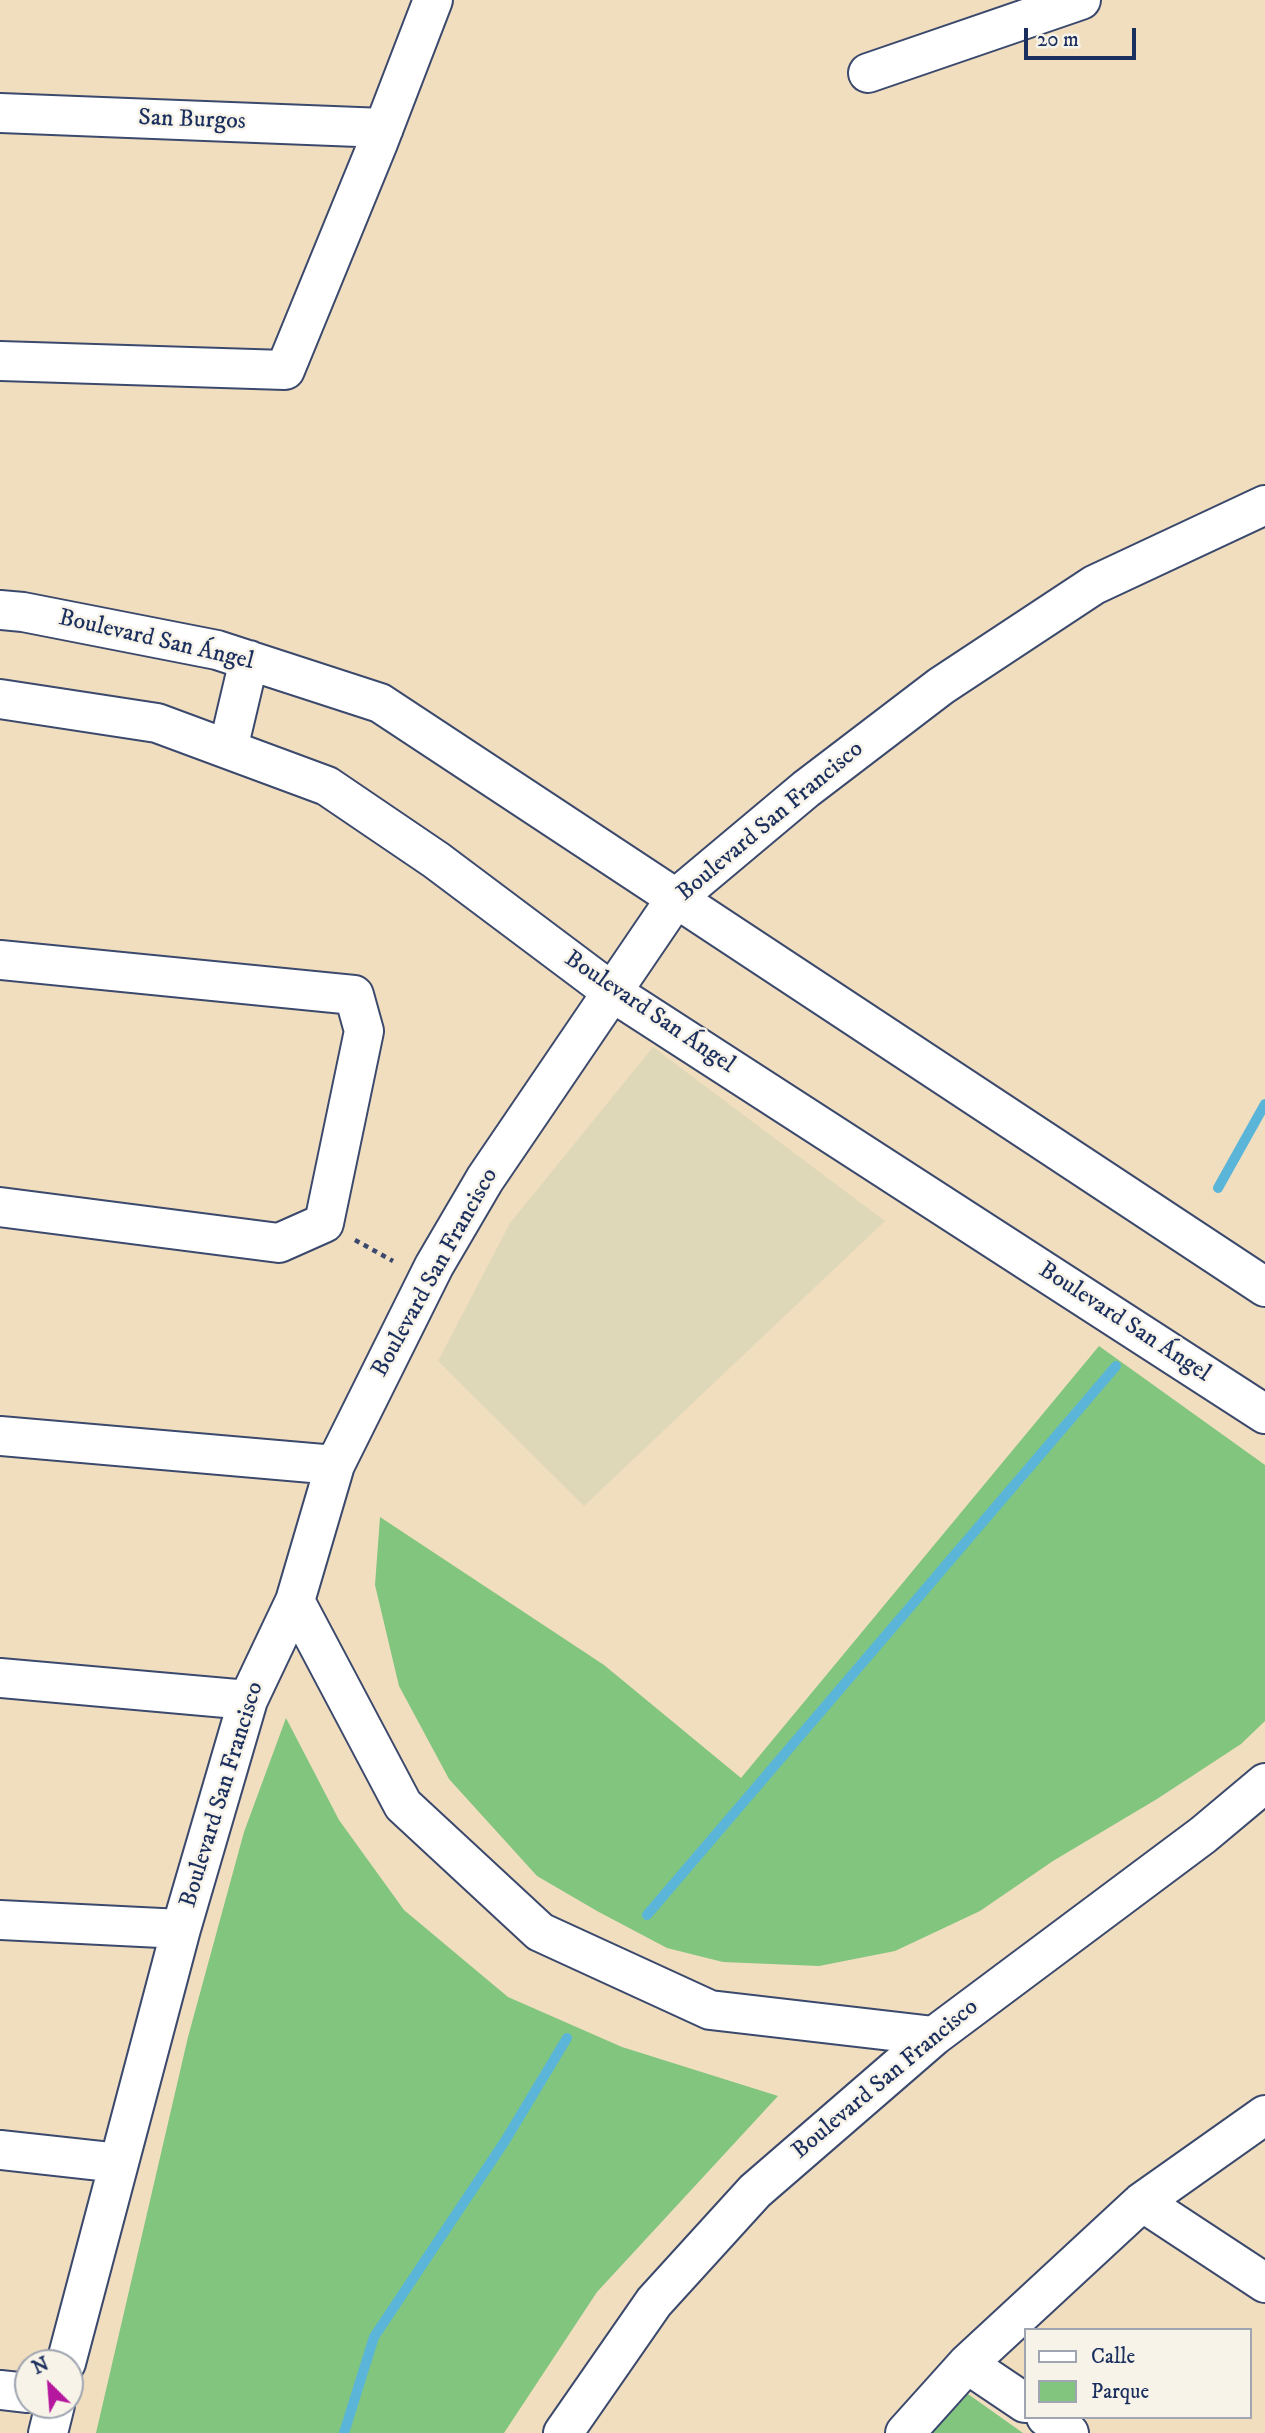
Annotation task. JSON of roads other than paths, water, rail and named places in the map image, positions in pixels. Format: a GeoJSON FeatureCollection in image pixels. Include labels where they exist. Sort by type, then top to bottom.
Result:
{"type":"FeatureCollection","features":[{"type":"Feature","properties":{"kind":"street"},"geometry":{"type":"LineString","coordinates":[[0,360],[285,370],[384,128],[432,0]]}},
{"type":"Feature","properties":{"kind":"street"},"geometry":{"type":"LineString","coordinates":[[868,73],[1081,0]]}},
{"type":"Feature","properties":{"kind":"street","name":"San Burgos"},"geometry":{"type":"LineString","coordinates":[[0,113],[384,128]]}},
{"type":"Feature","properties":{"kind":"street","name":"Boulevard San Francisco"},"geometry":{"type":"LineString","coordinates":[[70,2349],[181,1929],[248,1700],[295,1601],[335,1465],[428,1280],[485,1179],[676,898],[806,789],[941,686],[1094,585],[1265,505]]}},
{"type":"Feature","properties":{"kind":"street","name":"Boulevard San Ángel"},"geometry":{"type":"LineString","coordinates":[[0,610],[23,612],[191,645],[249,660],[380,703],[1265,1287]]}},
{"type":"Feature","properties":{"kind":"street"},"geometry":{"type":"LineString","coordinates":[[228,749],[249,660]]}},
{"type":"Feature","properties":{"kind":"street","name":"Boulevard San Ángel"},"geometry":{"type":"LineString","coordinates":[[0,699],[158,723],[327,786],[436,860],[612,992],[1265,1414]]}},
{"type":"Feature","properties":{"kind":"street"},"geometry":{"type":"LineString","coordinates":[[0,960],[354,995],[364,1031],[324,1223],[279,1243],[0,1207]]}},
{"type":"Feature","properties":{"kind":"street"},"geometry":{"type":"LineString","coordinates":[[0,1436],[335,1465]]}},
{"type":"Feature","properties":{"kind":"street"},"geometry":{"type":"LineString","coordinates":[[295,1601],[403,1805],[540,1932],[710,2010],[934,2036]]}},
{"type":"Feature","properties":{"kind":"street"},"geometry":{"type":"LineString","coordinates":[[0,1678],[248,1700]]}},
{"type":"Feature","properties":{"kind":"street","name":"Boulevard San Francisco"},"geometry":{"type":"LineString","coordinates":[[563,2433],[654,2302],[755,2191],[934,2036],[1203,1835],[1265,1783]]}},
{"type":"Feature","properties":{"kind":"street"},"geometry":{"type":"LineString","coordinates":[[0,1920],[181,1929]]}},
{"type":"Feature","properties":{"kind":"street"},"geometry":{"type":"LineString","coordinates":[[905,2433],[967,2364],[1142,2202],[1265,2115]]}},
{"type":"Feature","properties":{"kind":"street"},"geometry":{"type":"LineString","coordinates":[[0,2150],[119,2163]]}},
{"type":"Feature","properties":{"kind":"street"},"geometry":{"type":"LineString","coordinates":[[1142,2202],[1265,2283]]}},
{"type":"Feature","properties":{"kind":"street"},"geometry":{"type":"LineString","coordinates":[[967,2364],[1024,2402]]}},
{"type":"Feature","properties":{"kind":"street"},"geometry":{"type":"LineString","coordinates":[[1048,2419],[1069,2433]]}},
{"type":"Feature","properties":{"kind":"waterway"},"geometry":{"type":"LineString","coordinates":[[1218,1188],[1265,1104]]}},
{"type":"Feature","properties":{"kind":"waterway"},"geometry":{"type":"LineString","coordinates":[[647,1915],[1116,1366]]}},
{"type":"Feature","properties":{"kind":"waterway"},"geometry":{"type":"LineString","coordinates":[[344,2433],[374,2337],[505,2141],[567,2038]]}}]}
